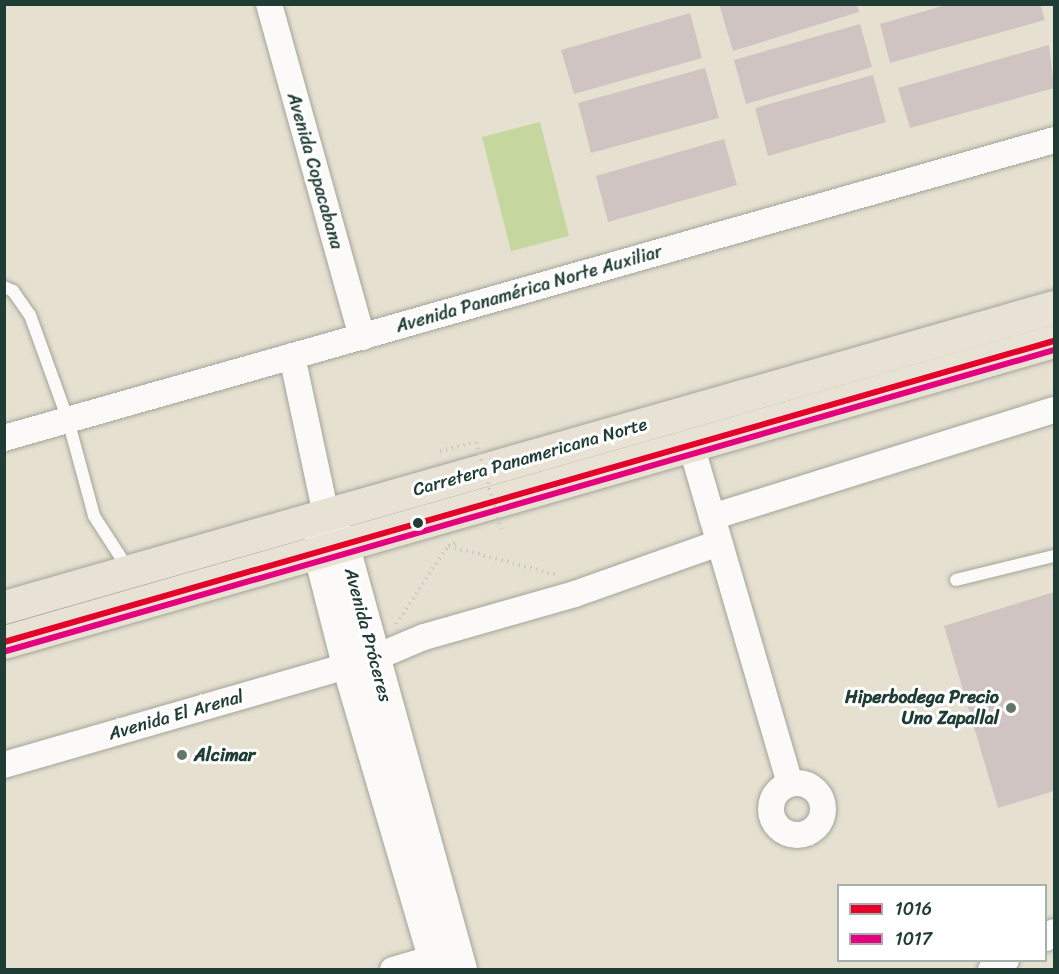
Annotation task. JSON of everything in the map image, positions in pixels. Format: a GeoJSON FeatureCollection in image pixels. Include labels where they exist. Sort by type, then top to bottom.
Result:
{"type":"FeatureCollection","features":[{"type":"Feature","properties":{"kind":"highway","name":"Carretera Panamericana Norte"},"geometry":{"type":"LineString","coordinates":[[4,607],[1054,307]]}},
{"type":"Feature","properties":{"kind":"highway","name":"Carretera Panamericana Norte"},"geometry":{"type":"LineString","coordinates":[[4,642],[1054,341]]}},
{"type":"Feature","properties":{"kind":"street","name":"Avenida Copacabana"},"geometry":{"type":"LineString","coordinates":[[269,4],[362,337]]}},
{"type":"Feature","properties":{"kind":"street","name":"Avenida Panamérica Norte Auxiliar"},"geometry":{"type":"LineString","coordinates":[[4,438],[1054,140]]}},
{"type":"Feature","properties":{"kind":"street"},"geometry":{"type":"LineString","coordinates":[[292,356],[326,515]]}},
{"type":"Feature","properties":{"kind":"street"},"geometry":{"type":"LineString","coordinates":[[712,517],[1054,410]]}},
{"type":"Feature","properties":{"kind":"street"},"geometry":{"type":"LineString","coordinates":[[691,445],[790,783]]}},
{"type":"Feature","properties":{"kind":"street","name":"Avenida Próceres"},"geometry":{"type":"LineString","coordinates":[[326,515],[331,548],[444,966]]}},
{"type":"Feature","properties":{"kind":"street","name":"Avenida El Arenal"},"geometry":{"type":"LineString","coordinates":[[4,765],[361,662],[424,637],[575,594],[719,543]]}},
{"type":"Feature","properties":{"kind":"street"},"geometry":{"type":"LineString","coordinates":[[393,969],[444,966]]}},
{"type":"Feature","properties":{"kind":"lane"},"geometry":{"type":"LineString","coordinates":[[4,288],[12,291],[30,315],[68,420],[94,516],[130,571]]}},
{"type":"Feature","properties":{"kind":"lane"},"geometry":{"type":"LineString","coordinates":[[956,580],[1054,556]]}},
{"type":"Feature","properties":{"kind":"path"},"geometry":{"type":"LineString","coordinates":[[440,451],[476,442],[501,529]]}},
{"type":"Feature","properties":{"kind":"path"},"geometry":{"type":"LineString","coordinates":[[395,626],[448,546],[468,539]]}},
{"type":"Feature","properties":{"kind":"path"},"geometry":{"type":"LineString","coordinates":[[448,546],[568,578]]}},
{"type":"Feature","properties":{"kind":"green space"},"geometry":{"type":"Polygon","coordinates":[[[540,122],[569,236],[511,251],[482,137],[540,122]]]}},
{"type":"Feature","properties":{"kind":"building"},"geometry":{"type":"Polygon","coordinates":[[[719,4],[857,4],[859,12],[733,51],[719,4]]]}},
{"type":"Feature","properties":{"kind":"building"},"geometry":{"type":"Polygon","coordinates":[[[949,4],[1040,4],[1045,20],[890,63],[880,24],[949,4]]]}},
{"type":"Feature","properties":{"kind":"building"},"geometry":{"type":"Polygon","coordinates":[[[690,13],[702,58],[574,94],[561,50],[690,13]]]}},
{"type":"Feature","properties":{"kind":"building"},"geometry":{"type":"Polygon","coordinates":[[[860,24],[872,67],[746,104],[734,60],[860,24]]]}},
{"type":"Feature","properties":{"kind":"building"},"geometry":{"type":"Polygon","coordinates":[[[1049,45],[1054,88],[910,128],[898,88],[1049,45]]]}},
{"type":"Feature","properties":{"kind":"building"},"geometry":{"type":"Polygon","coordinates":[[[705,68],[719,118],[591,153],[578,103],[705,68]]]}},
{"type":"Feature","properties":{"kind":"building"},"geometry":{"type":"Polygon","coordinates":[[[873,75],[886,122],[768,156],[755,108],[873,75]]]}},
{"type":"Feature","properties":{"kind":"building"},"geometry":{"type":"Polygon","coordinates":[[[724,139],[737,185],[608,222],[596,176],[724,139]]]}},
{"type":"Feature","properties":{"kind":"building","name":"Hiperbodega Precio Uno Zapallal"},"geometry":{"type":"Polygon","coordinates":[[[1054,592],[1054,791],[998,808],[944,626],[1054,592]]]}},
{"type":"Feature","properties":{"kind":"transit line","name":"1016"},"geometry":{"type":"LineString","coordinates":[[4,642],[1054,341]]}},
{"type":"Feature","properties":{"kind":"transit line","name":"1017"},"geometry":{"type":"LineString","coordinates":[[6,651],[1054,350]]}},
{"type":"Feature","properties":{"kind":"place","name":"Hiperbodega Precio Uno Zapallal"},"geometry":{"type":"Point","coordinates":[1011,708]}},
{"type":"Feature","properties":{"kind":"place","name":"Alcimar"},"geometry":{"type":"Point","coordinates":[182,755]}}]}
